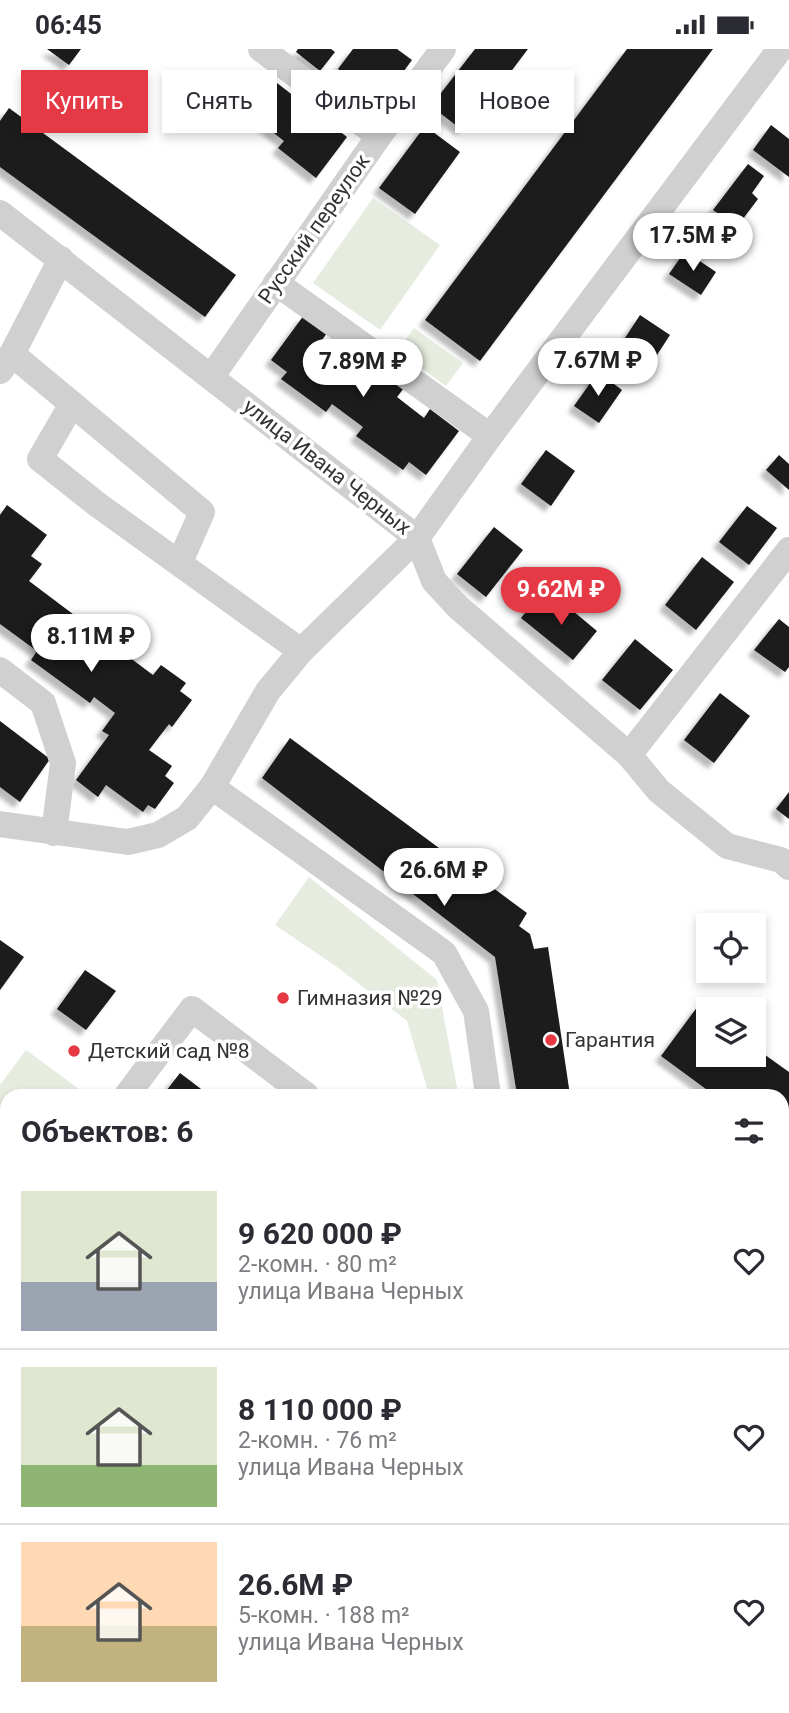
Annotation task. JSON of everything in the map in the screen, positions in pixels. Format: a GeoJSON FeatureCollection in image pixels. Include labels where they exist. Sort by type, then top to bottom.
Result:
{"type":"FeatureCollection","features":[{"type":"Feature","properties":{"kind":"street"},"geometry":{"type":"LineString","coordinates":[[261,49],[379,136]]}},
{"type":"Feature","properties":{"kind":"street","name":"Русский переулок"},"geometry":{"type":"LineString","coordinates":[[212,376],[443,49]]}},
{"type":"Feature","properties":{"kind":"street"},"geometry":{"type":"LineString","coordinates":[[0,824],[128,842],[158,835],[187,818],[212,787],[268,691],[301,651],[417,538],[490,436],[780,49]]}},
{"type":"Feature","properties":{"kind":"street","name":"улица Ивана Черных"},"geometry":{"type":"LineString","coordinates":[[0,213],[417,538],[434,581],[458,607],[629,755],[659,791],[727,846],[781,860],[789,867]]}},
{"type":"Feature","properties":{"kind":"street"},"geometry":{"type":"LineString","coordinates":[[61,259],[6,363],[72,404],[202,512],[180,562]]}},
{"type":"Feature","properties":{"kind":"street"},"geometry":{"type":"LineString","coordinates":[[276,283],[490,436]]}},
{"type":"Feature","properties":{"kind":"street"},"geometry":{"type":"LineString","coordinates":[[72,404],[40,459],[98,505],[301,651]]}},
{"type":"Feature","properties":{"kind":"street"},"geometry":{"type":"LineString","coordinates":[[629,755],[789,550]]}},
{"type":"Feature","properties":{"kind":"street"},"geometry":{"type":"LineString","coordinates":[[0,670],[43,703],[63,763],[54,833]]}},
{"type":"Feature","properties":{"kind":"street"},"geometry":{"type":"LineString","coordinates":[[212,787],[444,953],[476,1011],[487,1089]]}},
{"type":"Feature","properties":{"kind":"street"},"geometry":{"type":"LineString","coordinates":[[132,1089],[192,1009],[298,1089]]}},
{"type":"Feature","properties":{"kind":"shaded area"},"geometry":{"type":"Polygon","coordinates":[[[373,198],[440,245],[380,330],[313,283],[373,198]]]}},
{"type":"Feature","properties":{"kind":"shaded area"},"geometry":{"type":"Polygon","coordinates":[[[414,328],[463,363],[446,386],[397,351],[414,328]]]}},
{"type":"Feature","properties":{"kind":"shaded area"},"geometry":{"type":"Polygon","coordinates":[[[309,877],[437,980],[457,1089],[427,1089],[407,1021],[337,967],[275,925],[309,877]]]}},
{"type":"Feature","properties":{"kind":"shaded area"},"geometry":{"type":"Polygon","coordinates":[[[26,1050],[79,1089],[0,1089],[0,1085],[26,1050]]]}},
{"type":"Feature","properties":{"kind":"building"},"geometry":{"type":"Polygon","coordinates":[[[47,49],[81,49],[69,65],[47,49]]]}},
{"type":"Feature","properties":{"kind":"building"},"geometry":{"type":"Polygon","coordinates":[[[298,49],[331,49],[335,52],[319,70],[296,52],[298,49]]]}},
{"type":"Feature","properties":{"kind":"building"},"geometry":{"type":"Polygon","coordinates":[[[353,49],[397,49],[412,60],[405,70],[338,69],[353,49]]]}},
{"type":"Feature","properties":{"kind":"building"},"geometry":{"type":"Polygon","coordinates":[[[475,49],[528,49],[512,70],[459,70],[475,49]]]}},
{"type":"Feature","properties":{"kind":"building"},"geometry":{"type":"Polygon","coordinates":[[[627,49],[713,49],[480,361],[425,320],[564,133],[574,133],[574,120],[627,49]]]}},
{"type":"Feature","properties":{"kind":"building"},"geometry":{"type":"Polygon","coordinates":[[[455,75],[455,125],[441,114],[441,93],[455,75]]]}},
{"type":"Feature","properties":{"kind":"building"},"geometry":{"type":"Polygon","coordinates":[[[277,83],[291,94],[291,133],[342,133],[347,137],[316,178],[278,148],[284,141],[274,133],[277,133],[277,83]]]}},
{"type":"Feature","properties":{"kind":"building"},"geometry":{"type":"Polygon","coordinates":[[[9,108],[21,117],[21,133],[43,133],[236,275],[205,317],[0,167],[0,121],[9,108]]]}},
{"type":"Feature","properties":{"kind":"building"},"geometry":{"type":"Polygon","coordinates":[[[771,125],[789,139],[789,177],[753,150],[771,125]]]}},
{"type":"Feature","properties":{"kind":"building"},"geometry":{"type":"Polygon","coordinates":[[[420,133],[434,133],[460,152],[415,214],[379,188],[420,133]]]}},
{"type":"Feature","properties":{"kind":"building"},"geometry":{"type":"Polygon","coordinates":[[[748,164],[764,176],[752,193],[758,199],[730,236],[715,225],[722,216],[713,210],[748,164]]]}},
{"type":"Feature","properties":{"kind":"building"},"geometry":{"type":"Polygon","coordinates":[[[685,251],[716,272],[701,295],[669,274],[685,251]]]}},
{"type":"Feature","properties":{"kind":"building"},"geometry":{"type":"Polygon","coordinates":[[[304,315],[327,333],[322,340],[351,362],[357,354],[404,388],[397,397],[424,418],[430,409],[459,431],[426,475],[409,462],[403,470],[356,436],[363,427],[332,404],[326,412],[281,379],[287,372],[271,360],[304,315]]]}},
{"type":"Feature","properties":{"kind":"building"},"geometry":{"type":"Polygon","coordinates":[[[640,315],[670,335],[655,358],[625,338],[640,315]]]}},
{"type":"Feature","properties":{"kind":"building"},"geometry":{"type":"Polygon","coordinates":[[[598,372],[622,390],[599,423],[574,406],[598,372]]]}},
{"type":"Feature","properties":{"kind":"building"},"geometry":{"type":"Polygon","coordinates":[[[546,450],[575,471],[551,506],[521,484],[546,450]]]}},
{"type":"Feature","properties":{"kind":"building"},"geometry":{"type":"Polygon","coordinates":[[[779,455],[789,464],[789,490],[766,470],[779,455]]]}},
{"type":"Feature","properties":{"kind":"building"},"geometry":{"type":"Polygon","coordinates":[[[7,505],[47,535],[31,556],[42,564],[29,581],[118,648],[113,655],[121,660],[125,654],[153,675],[161,665],[186,683],[180,691],[192,700],[172,727],[169,724],[149,750],[172,766],[165,776],[174,783],[155,809],[148,805],[143,812],[106,785],[98,797],[76,780],[109,735],[102,731],[115,713],[94,697],[90,703],[31,660],[37,651],[0,624],[0,515],[7,505]]]}},
{"type":"Feature","properties":{"kind":"building"},"geometry":{"type":"Polygon","coordinates":[[[747,506],[777,528],[749,565],[719,542],[747,506]]]}},
{"type":"Feature","properties":{"kind":"building"},"geometry":{"type":"Polygon","coordinates":[[[494,527],[523,550],[486,597],[457,574],[494,527]]]}},
{"type":"Feature","properties":{"kind":"building"},"geometry":{"type":"Polygon","coordinates":[[[702,557],[734,582],[696,630],[665,605],[702,557]]]}},
{"type":"Feature","properties":{"kind":"building"},"geometry":{"type":"Polygon","coordinates":[[[536,600],[551,613],[561,601],[597,631],[573,660],[521,618],[536,600]]]}},
{"type":"Feature","properties":{"kind":"building"},"geometry":{"type":"Polygon","coordinates":[[[779,619],[789,627],[789,667],[785,672],[754,650],[779,619]]]}},
{"type":"Feature","properties":{"kind":"building"},"geometry":{"type":"Polygon","coordinates":[[[635,639],[673,670],[640,710],[602,680],[635,639]]]}},
{"type":"Feature","properties":{"kind":"building"},"geometry":{"type":"Polygon","coordinates":[[[720,693],[750,716],[714,763],[684,740],[720,693]]]}},
{"type":"Feature","properties":{"kind":"building"},"geometry":{"type":"Polygon","coordinates":[[[0,721],[50,759],[20,802],[0,787],[0,721]]]}},
{"type":"Feature","properties":{"kind":"building"},"geometry":{"type":"Polygon","coordinates":[[[290,738],[527,913],[519,926],[530,934],[534,949],[548,947],[569,1089],[516,1089],[495,957],[262,778],[290,738]]]}},
{"type":"Feature","properties":{"kind":"building"},"geometry":{"type":"Polygon","coordinates":[[[789,792],[789,819],[776,809],[789,792]]]}},
{"type":"Feature","properties":{"kind":"building"},"geometry":{"type":"Polygon","coordinates":[[[0,940],[24,957],[0,990],[0,940]]]}},
{"type":"Feature","properties":{"kind":"building"},"geometry":{"type":"Polygon","coordinates":[[[85,970],[116,991],[86,1030],[57,1009],[85,970]]]}},
{"type":"Feature","properties":{"kind":"building"},"geometry":{"type":"Polygon","coordinates":[[[696,1009],[696,1067],[766,1067],[766,1056],[789,1072],[789,1089],[706,1089],[661,1056],[696,1009]]]}},
{"type":"Feature","properties":{"kind":"building"},"geometry":{"type":"Polygon","coordinates":[[[180,1073],[201,1089],[168,1089],[180,1073]]]}},
{"type":"Feature","properties":{"kind":"place","name":"Гимназия №29"},"geometry":{"type":"Point","coordinates":[283,998]}},
{"type":"Feature","properties":{"kind":"place","name":"Гарантия"},"geometry":{"type":"Point","coordinates":[551,1040]}},
{"type":"Feature","properties":{"kind":"place","name":"Детский сад №8"},"geometry":{"type":"Point","coordinates":[74,1051]}}]}
